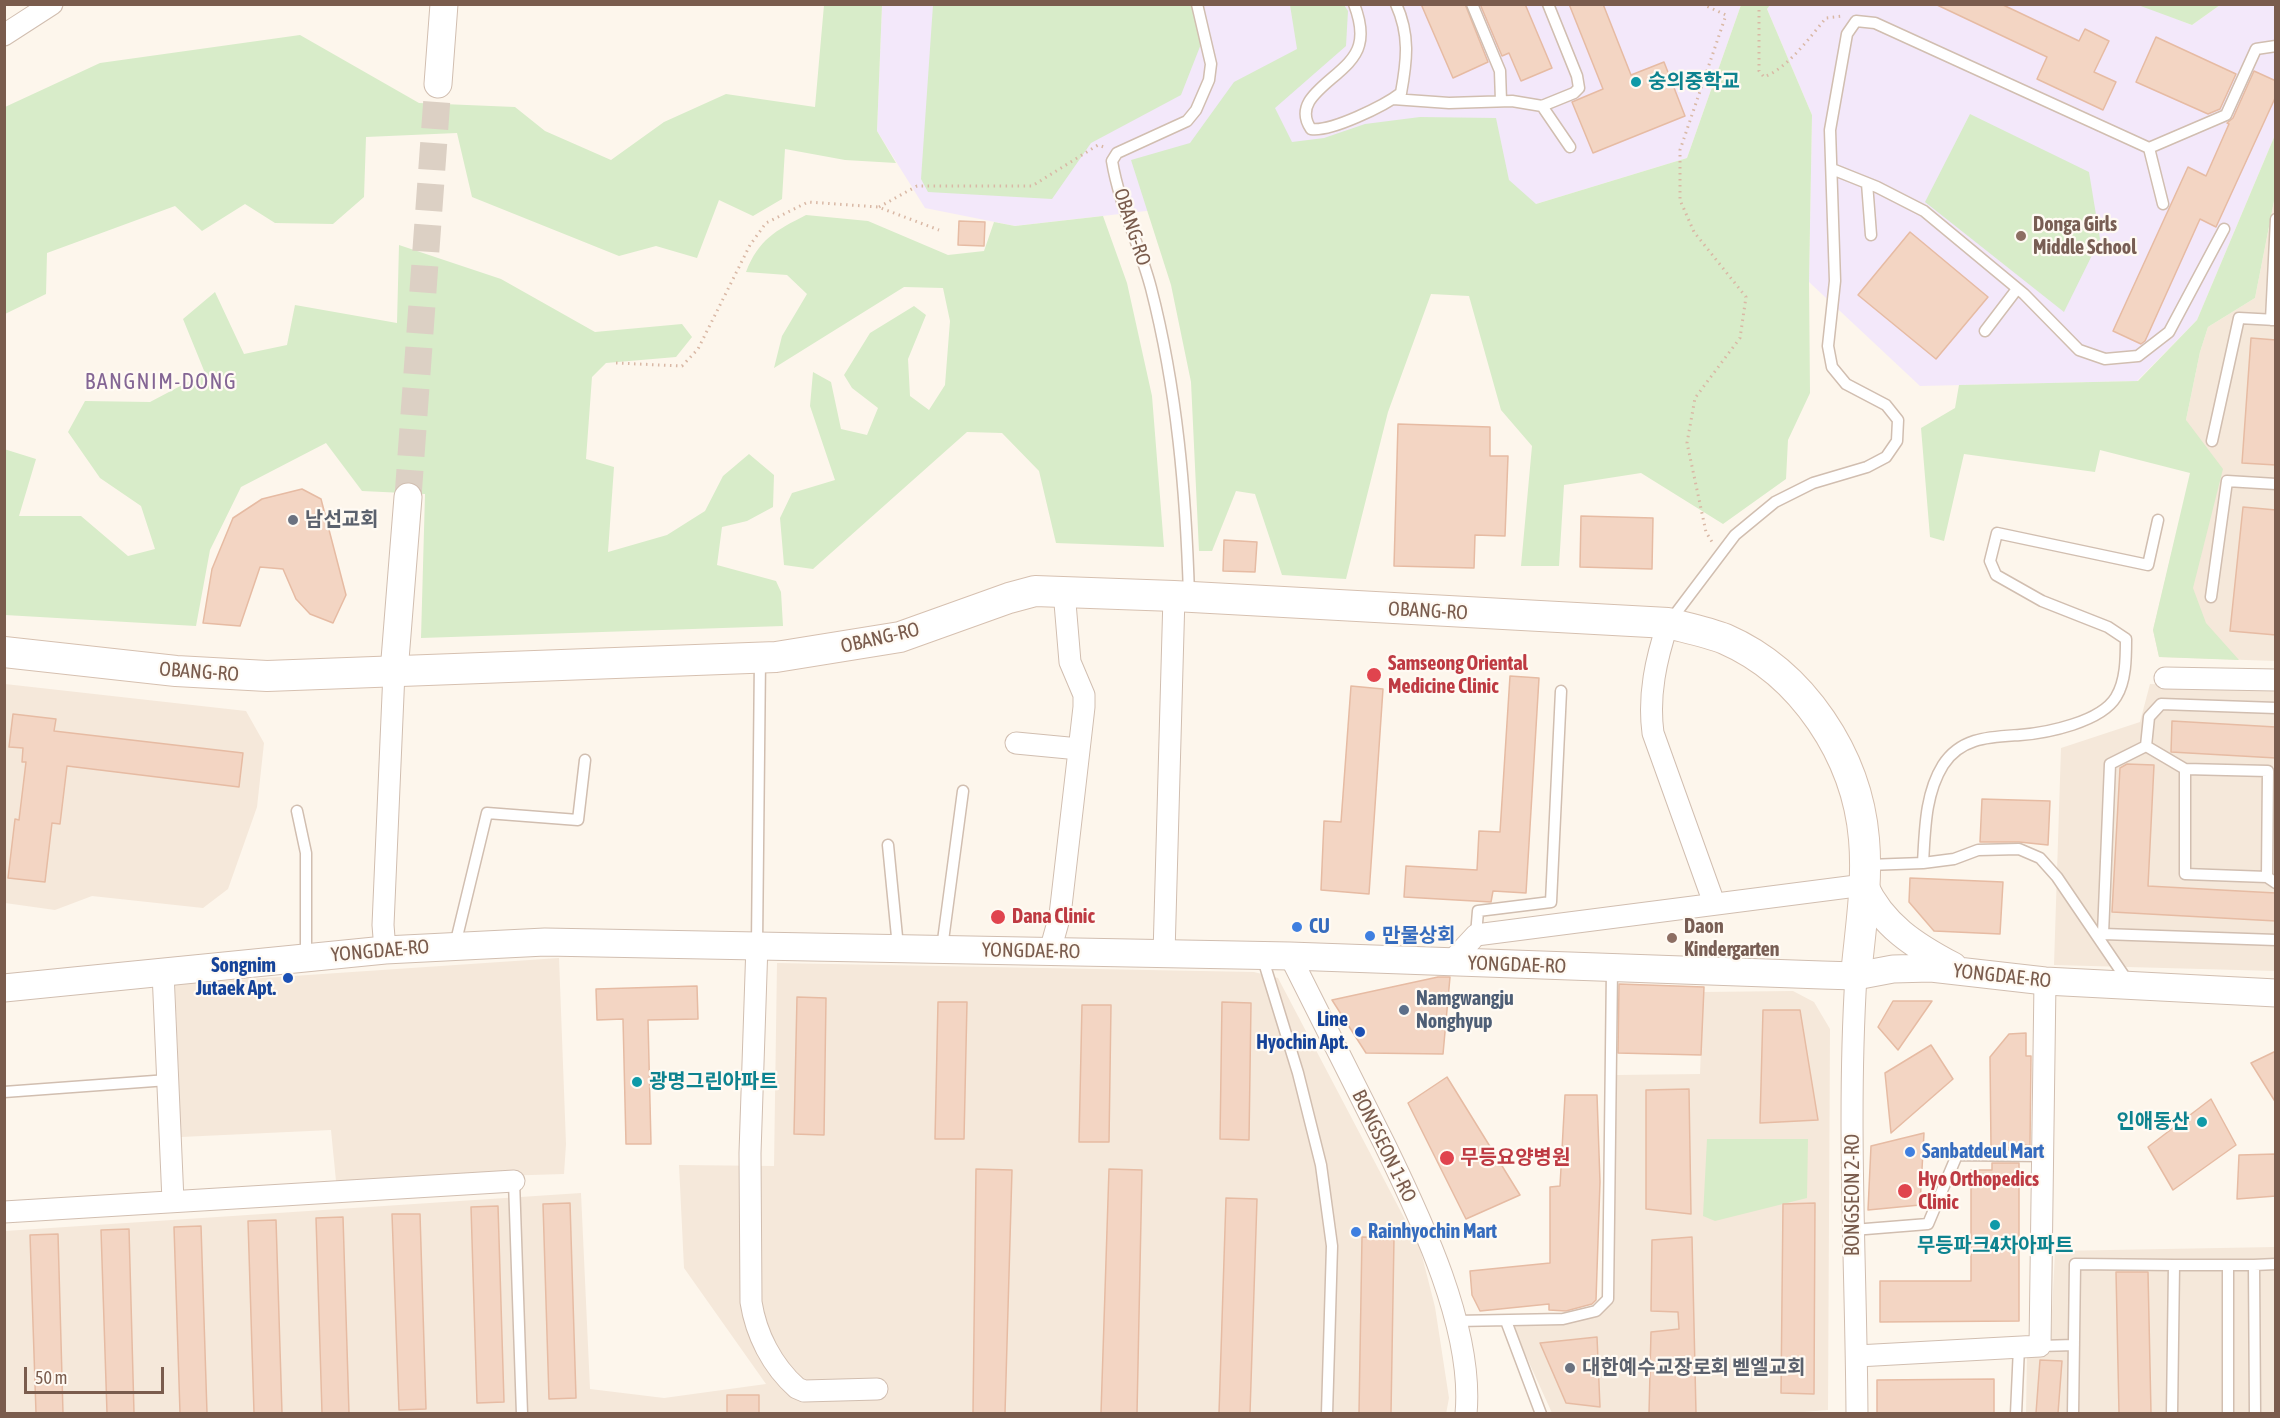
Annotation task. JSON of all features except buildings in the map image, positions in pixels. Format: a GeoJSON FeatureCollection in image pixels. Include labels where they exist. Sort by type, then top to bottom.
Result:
{"type":"FeatureCollection","features":[{"type":"Feature","properties":{"kind":"main road","name":"OBANG-RO"},"geometry":{"type":"LineString","coordinates":[[4,652],[224,674],[267,676],[760,658],[849,647],[900,637],[1035,591],[1181,596],[1668,623],[1717,637],[1746,650],[1793,685],[1828,730],[1855,794],[1864,841],[1864,875],[1856,976]]}},
{"type":"Feature","properties":{"kind":"street"},"geometry":{"type":"LineString","coordinates":[[4,35],[52,4]]}},
{"type":"Feature","properties":{"kind":"street"},"geometry":{"type":"LineString","coordinates":[[438,84],[444,4]]}},
{"type":"Feature","properties":{"kind":"street"},"geometry":{"type":"LineString","coordinates":[[385,951],[383,925],[394,672],[408,497]]}},
{"type":"Feature","properties":{"kind":"street"},"geometry":{"type":"LineString","coordinates":[[1050,951],[1060,915],[1084,694],[1070,662],[1064,591]]}},
{"type":"Feature","properties":{"kind":"street","name":"OBANG-RO"},"geometry":{"type":"LineString","coordinates":[[1164,954],[1181,596]]}},
{"type":"Feature","properties":{"kind":"street"},"geometry":{"type":"LineString","coordinates":[[1668,623],[1654,670],[1651,708],[1653,733],[1714,903]]}},
{"type":"Feature","properties":{"kind":"street"},"geometry":{"type":"LineString","coordinates":[[2165,678],[2276,680]]}},
{"type":"Feature","properties":{"kind":"street"},"geometry":{"type":"LineString","coordinates":[[1016,743],[1079,748]]}},
{"type":"Feature","properties":{"kind":"street"},"geometry":{"type":"LineString","coordinates":[[1450,962],[1476,935],[1714,903],[1864,875],[1872,902],[1902,935],[1965,972]]}},
{"type":"Feature","properties":{"kind":"street","name":"YONGDAE-RO"},"geometry":{"type":"LineString","coordinates":[[4,988],[455,945],[545,942],[757,944],[1290,956],[1856,976],[1893,969],[1931,968],[2045,981],[2276,993]]}},
{"type":"Feature","properties":{"kind":"street"},"geometry":{"type":"LineString","coordinates":[[757,944],[750,1153],[751,1302],[755,1323],[762,1342],[797,1388],[804,1391],[877,1389]]}},
{"type":"Feature","properties":{"kind":"street","name":"BONGSEON 1-RO"},"geometry":{"type":"LineString","coordinates":[[1290,956],[1402,1180],[1434,1253],[1456,1321],[1468,1391],[1466,1413]]}},
{"type":"Feature","properties":{"kind":"street"},"geometry":{"type":"LineString","coordinates":[[164,972],[173,1201]]}},
{"type":"Feature","properties":{"kind":"street","name":"BONGSEON 2-RO"},"geometry":{"type":"LineString","coordinates":[[1856,976],[1853,1031],[1852,1230],[1857,1413]]}},
{"type":"Feature","properties":{"kind":"street"},"geometry":{"type":"LineString","coordinates":[[1857,1356],[2040,1346],[2045,981]]}},
{"type":"Feature","properties":{"kind":"street"},"geometry":{"type":"LineString","coordinates":[[4,1212],[514,1180]]}},
{"type":"Feature","properties":{"kind":"lane"},"geometry":{"type":"LineString","coordinates":[[1121,150],[1186,121],[1196,110],[1209,80],[1211,64],[1197,4]]}},
{"type":"Feature","properties":{"kind":"lane"},"geometry":{"type":"LineString","coordinates":[[1354,4],[1360,23],[1360,45],[1350,65],[1310,99],[1305,108],[1305,121],[1311,129],[1320,130],[1393,99],[1401,93],[1408,47],[1405,26],[1396,4]]}},
{"type":"Feature","properties":{"kind":"lane"},"geometry":{"type":"LineString","coordinates":[[1472,4],[1500,71],[1501,101]]}},
{"type":"Feature","properties":{"kind":"lane"},"geometry":{"type":"LineString","coordinates":[[1393,99],[1449,103],[1501,101],[1542,106],[1574,93],[1579,88],[1548,4]]}},
{"type":"Feature","properties":{"kind":"lane"},"geometry":{"type":"LineString","coordinates":[[1668,623],[1735,535],[1775,502],[1813,483],[1867,467],[1886,457],[1897,441],[1898,420],[1886,405],[1846,384],[1832,367],[1828,346],[1835,281],[1830,130],[1836,84],[1847,34],[1856,21],[1875,23],[2149,148],[2226,115],[2256,49],[2276,46]]}},
{"type":"Feature","properties":{"kind":"lane"},"geometry":{"type":"LineString","coordinates":[[1542,106],[1570,147]]}},
{"type":"Feature","properties":{"kind":"lane"},"geometry":{"type":"LineString","coordinates":[[2149,148],[2163,204]]}},
{"type":"Feature","properties":{"kind":"lane","name":"OBANG-RO"},"geometry":{"type":"LineString","coordinates":[[1121,150],[1113,161],[1114,173],[1151,288],[1168,368],[1187,513],[1181,596]]}},
{"type":"Feature","properties":{"kind":"lane"},"geometry":{"type":"LineString","coordinates":[[1832,169],[1924,211],[2017,289],[2079,350],[2105,359],[2138,357],[2169,332],[2224,229]]}},
{"type":"Feature","properties":{"kind":"lane"},"geometry":{"type":"LineString","coordinates":[[1867,183],[1871,235]]}},
{"type":"Feature","properties":{"kind":"lane"},"geometry":{"type":"LineString","coordinates":[[2212,441],[2238,318],[2273,320],[2276,219]]}},
{"type":"Feature","properties":{"kind":"lane"},"geometry":{"type":"LineString","coordinates":[[1985,331],[2017,289]]}},
{"type":"Feature","properties":{"kind":"lane"},"geometry":{"type":"LineString","coordinates":[[2211,597],[2228,482],[2276,484]]}},
{"type":"Feature","properties":{"kind":"lane"},"geometry":{"type":"LineString","coordinates":[[1923,863],[1927,809],[1944,764],[1963,744],[1987,736],[2023,735],[2085,721],[2103,711],[2116,698],[2126,661],[2126,639],[2108,627],[2042,602],[1996,575],[1990,561],[1997,533],[2148,565],[2158,520]]}},
{"type":"Feature","properties":{"kind":"lane"},"geometry":{"type":"LineString","coordinates":[[757,944],[760,658]]}},
{"type":"Feature","properties":{"kind":"lane"},"geometry":{"type":"LineString","coordinates":[[1476,935],[1478,911],[1551,902],[1561,691]]}},
{"type":"Feature","properties":{"kind":"lane"},"geometry":{"type":"LineString","coordinates":[[2146,746],[2149,717],[2161,704],[2276,708]]}},
{"type":"Feature","properties":{"kind":"lane"},"geometry":{"type":"LineString","coordinates":[[2146,746],[2185,769],[2268,771],[2271,880],[2185,874],[2185,769]]}},
{"type":"Feature","properties":{"kind":"lane"},"geometry":{"type":"LineString","coordinates":[[2146,746],[2110,764],[2103,934],[2276,940]]}},
{"type":"Feature","properties":{"kind":"lane"},"geometry":{"type":"LineString","coordinates":[[455,945],[487,813],[578,820],[585,760]]}},
{"type":"Feature","properties":{"kind":"lane"},"geometry":{"type":"LineString","coordinates":[[942,949],[963,791]]}},
{"type":"Feature","properties":{"kind":"lane"},"geometry":{"type":"LineString","coordinates":[[297,811],[307,864],[306,958]]}},
{"type":"Feature","properties":{"kind":"lane"},"geometry":{"type":"LineString","coordinates":[[888,845],[898,948]]}},
{"type":"Feature","properties":{"kind":"lane"},"geometry":{"type":"LineString","coordinates":[[1864,875],[1954,859],[1978,850],[2019,849],[2040,858],[2056,877],[2131,987]]}},
{"type":"Feature","properties":{"kind":"lane"},"geometry":{"type":"LineString","coordinates":[[1262,956],[1298,1073],[1323,1177],[1332,1246],[1327,1413]]}},
{"type":"Feature","properties":{"kind":"lane"},"geometry":{"type":"LineString","coordinates":[[1456,1321],[1563,1319],[1596,1311],[1608,1299],[1612,968]]}},
{"type":"Feature","properties":{"kind":"lane"},"geometry":{"type":"LineString","coordinates":[[4,1092],[168,1080]]}},
{"type":"Feature","properties":{"kind":"lane"},"geometry":{"type":"LineString","coordinates":[[1852,1230],[1928,1224],[1957,1155],[2043,1156]]}},
{"type":"Feature","properties":{"kind":"lane"},"geometry":{"type":"LineString","coordinates":[[514,1180],[522,1413]]}},
{"type":"Feature","properties":{"kind":"lane"},"geometry":{"type":"LineString","coordinates":[[2073,1413],[2075,1264],[2276,1264]]}},
{"type":"Feature","properties":{"kind":"lane"},"geometry":{"type":"LineString","coordinates":[[2254,1264],[2254,1413]]}},
{"type":"Feature","properties":{"kind":"lane"},"geometry":{"type":"LineString","coordinates":[[2172,1413],[2174,1265]]}},
{"type":"Feature","properties":{"kind":"lane"},"geometry":{"type":"LineString","coordinates":[[2228,1265],[2228,1413]]}},
{"type":"Feature","properties":{"kind":"lane"},"geometry":{"type":"LineString","coordinates":[[1506,1321],[1541,1413]]}},
{"type":"Feature","properties":{"kind":"lane"},"geometry":{"type":"LineString","coordinates":[[2040,1346],[2074,1345]]}},
{"type":"Feature","properties":{"kind":"lane"},"geometry":{"type":"LineString","coordinates":[[2016,1413],[2019,1347]]}},
{"type":"Feature","properties":{"kind":"path"},"geometry":{"type":"LineString","coordinates":[[1702,4],[1726,15],[1680,150],[1680,200],[1694,232],[1746,297],[1740,338],[1695,398],[1687,443],[1706,532],[1720,554]]}},
{"type":"Feature","properties":{"kind":"path"},"geometry":{"type":"LineString","coordinates":[[1759,4],[1759,71],[1764,77],[1773,73],[1793,55],[1826,18],[1840,15],[1856,21]]}},
{"type":"Feature","properties":{"kind":"path"},"geometry":{"type":"LineString","coordinates":[[878,207],[917,186],[1032,186],[1098,145],[1121,150]]}},
{"type":"Feature","properties":{"kind":"path"},"geometry":{"type":"LineString","coordinates":[[616,363],[682,366],[698,349],[750,245],[766,223],[808,202],[878,207],[939,230]]}},
{"type":"Feature","properties":{"kind":"shaded area","name":"Donga Girls Middle School"},"geometry":{"type":"Polygon","coordinates":[[[1770,4],[2138,4],[2192,25],[2220,5],[2275,5],[2275,135],[2197,320],[2137,381],[1920,386],[1809,282],[1812,115],[1767,9],[1770,4]]]}},
{"type":"Feature","properties":{"kind":"shaded area"},"geometry":{"type":"Polygon","coordinates":[[[882,5],[1741,5],[1687,158],[1536,204],[1146,211],[1015,226],[925,208],[877,131],[882,5]]]}},
{"type":"Feature","properties":{"kind":"shaded area"},"geometry":{"type":"Polygon","coordinates":[[[2275,196],[2275,661],[2159,657],[2153,630],[2191,473],[2186,420],[2200,352],[2208,327],[2255,298],[2275,196]]]}},
{"type":"Feature","properties":{"kind":"shaded area"},"geometry":{"type":"Polygon","coordinates":[[[5,684],[246,711],[264,743],[257,807],[228,889],[203,908],[92,896],[55,910],[5,903],[5,684]]]}},
{"type":"Feature","properties":{"kind":"shaded area"},"geometry":{"type":"Polygon","coordinates":[[[2150,684],[2275,689],[2275,971],[2054,965],[2061,748],[2140,722],[2150,684]]]}},
{"type":"Feature","properties":{"kind":"shaded area"},"geometry":{"type":"Polygon","coordinates":[[[559,958],[566,1144],[564,1174],[336,1181],[331,1130],[181,1137],[175,984],[559,958]]]}},
{"type":"Feature","properties":{"kind":"shaded area"},"geometry":{"type":"Polygon","coordinates":[[[777,963],[1254,972],[1278,978],[1420,1248],[1435,1307],[1449,1398],[1446,1414],[5,1414],[5,1231],[581,1193],[590,1389],[664,1398],[766,1384],[684,1268],[679,1165],[774,1166],[777,963]]]}},
{"type":"Feature","properties":{"kind":"shaded area"},"geometry":{"type":"Polygon","coordinates":[[[1793,991],[1814,1002],[1830,1029],[1828,1410],[1778,1414],[1552,1413],[1512,1325],[1568,1323],[1598,1313],[1612,1302],[1617,1075],[1700,1074],[1703,992],[1793,991]]]}},
{"type":"Feature","properties":{"kind":"shaded area"},"geometry":{"type":"Polygon","coordinates":[[[2275,1247],[2275,1413],[2026,1414],[2027,1354],[2050,1353],[2055,1251],[2275,1247]]]}},
{"type":"Feature","properties":{"kind":"green space"},"geometry":{"type":"Polygon","coordinates":[[[2220,4],[2192,25],[2138,5],[2220,4]]]}},
{"type":"Feature","properties":{"kind":"green space"},"geometry":{"type":"Polygon","coordinates":[[[824,5],[882,5],[877,131],[896,163],[845,160],[785,149],[782,199],[753,216],[719,200],[697,258],[656,246],[619,256],[472,197],[457,133],[366,137],[364,197],[333,224],[275,223],[245,204],[202,231],[175,206],[47,253],[46,294],[5,314],[5,107],[100,63],[300,35],[419,103],[515,107],[545,131],[611,160],[664,122],[726,94],[815,107],[824,5]]]}},
{"type":"Feature","properties":{"kind":"green space"},"geometry":{"type":"Polygon","coordinates":[[[933,5],[1194,5],[1201,44],[1181,95],[1091,143],[1052,199],[928,192],[921,179],[933,5]]]}},
{"type":"Feature","properties":{"kind":"green space"},"geometry":{"type":"Polygon","coordinates":[[[1290,5],[1344,5],[1348,11],[1346,46],[1275,108],[1292,142],[1324,138],[1365,124],[1420,117],[1496,118],[1509,180],[1536,204],[1687,158],[1741,5],[1770,5],[1767,9],[1812,115],[1810,393],[1788,440],[1786,479],[1723,524],[1641,473],[1564,485],[1559,566],[1521,566],[1532,446],[1501,410],[1469,296],[1431,294],[1388,412],[1346,579],[1282,575],[1255,494],[1236,491],[1212,551],[1199,551],[1191,382],[1171,285],[1131,160],[1190,143],[1234,82],[1297,49],[1290,5]]]}},
{"type":"Feature","properties":{"kind":"green space"},"geometry":{"type":"Polygon","coordinates":[[[1970,114],[2089,172],[2100,239],[2064,312],[1925,202],[1970,114]]]}},
{"type":"Feature","properties":{"kind":"green space"},"geometry":{"type":"Polygon","coordinates":[[[2275,135],[2275,196],[2255,298],[2208,327],[2200,352],[2186,420],[2223,469],[2193,588],[2206,623],[2239,660],[2159,657],[2153,630],[2190,473],[2100,450],[2095,472],[1964,454],[1944,541],[1930,537],[1921,428],[1955,408],[1959,385],[2138,381],[2197,320],[2275,135]]]}},
{"type":"Feature","properties":{"kind":"green space"},"geometry":{"type":"Polygon","coordinates":[[[806,215],[868,221],[948,255],[984,251],[994,222],[1015,226],[1103,216],[1127,283],[1152,396],[1164,547],[1056,543],[1039,471],[1002,433],[967,432],[813,569],[784,565],[780,518],[792,493],[835,480],[810,406],[813,372],[831,382],[841,429],[867,435],[878,408],[852,388],[844,375],[870,333],[914,306],[926,315],[908,359],[910,396],[929,410],[945,385],[950,321],[943,288],[904,287],[774,368],[782,336],[807,294],[787,275],[746,272],[756,251],[769,237],[806,215]]]}},
{"type":"Feature","properties":{"kind":"green space"},"geometry":{"type":"Polygon","coordinates":[[[399,245],[501,279],[595,332],[682,324],[692,337],[676,357],[606,363],[592,377],[586,459],[614,467],[608,552],[667,535],[705,511],[723,476],[749,454],[774,475],[773,507],[747,521],[722,527],[717,565],[776,581],[781,592],[783,626],[421,638],[425,494],[362,491],[326,443],[241,487],[210,550],[196,626],[5,615],[4,449],[36,459],[19,516],[81,516],[128,556],[155,549],[141,506],[100,478],[68,432],[85,401],[150,402],[205,373],[183,319],[215,292],[244,354],[287,345],[295,305],[397,323],[399,245]]]}},
{"type":"Feature","properties":{"kind":"green space"},"geometry":{"type":"Polygon","coordinates":[[[1707,1139],[1808,1139],[1807,1198],[1715,1221],[1703,1216],[1707,1139]]]}},
{"type":"Feature","properties":{"kind":"tunnel"},"geometry":{"type":"LineString","coordinates":[[408,497],[438,84]]}},
{"type":"Feature","properties":{"kind":"place","name":"숭의중학교"},"geometry":{"type":"Point","coordinates":[1636,82]}},
{"type":"Feature","properties":{"kind":"place","name":"Donga Girls Middle School"},"geometry":{"type":"Point","coordinates":[2021,236]}},
{"type":"Feature","properties":{"kind":"place","name":"남선교회"},"geometry":{"type":"Point","coordinates":[293,520]}},
{"type":"Feature","properties":{"kind":"place","name":"Samseong Oriental Medicine Clinic"},"geometry":{"type":"Point","coordinates":[1374,675]}},
{"type":"Feature","properties":{"kind":"place","name":"Dana Clinic"},"geometry":{"type":"Point","coordinates":[998,917]}},
{"type":"Feature","properties":{"kind":"place","name":"CU"},"geometry":{"type":"Point","coordinates":[1297,927]}},
{"type":"Feature","properties":{"kind":"place","name":"만물상회"},"geometry":{"type":"Point","coordinates":[1370,936]}},
{"type":"Feature","properties":{"kind":"place","name":"Daon Kindergarten"},"geometry":{"type":"Point","coordinates":[1672,938]}},
{"type":"Feature","properties":{"kind":"place","name":"Songnim Jutaek Apt."},"geometry":{"type":"Point","coordinates":[288,978]}},
{"type":"Feature","properties":{"kind":"place","name":"Namgwangju Nonghyup"},"geometry":{"type":"Point","coordinates":[1404,1010]}},
{"type":"Feature","properties":{"kind":"place","name":"Line Hyochin Apt."},"geometry":{"type":"Point","coordinates":[1360,1032]}},
{"type":"Feature","properties":{"kind":"place","name":"광명그린아파트"},"geometry":{"type":"Point","coordinates":[637,1082]}},
{"type":"Feature","properties":{"kind":"place","name":"인애동산"},"geometry":{"type":"Point","coordinates":[2202,1122]}},
{"type":"Feature","properties":{"kind":"place","name":"Sanbatdeul Mart"},"geometry":{"type":"Point","coordinates":[1910,1152]}},
{"type":"Feature","properties":{"kind":"place","name":"무등요양병원"},"geometry":{"type":"Point","coordinates":[1447,1158]}},
{"type":"Feature","properties":{"kind":"place","name":"Hyo Orthopedics Clinic"},"geometry":{"type":"Point","coordinates":[1905,1191]}},
{"type":"Feature","properties":{"kind":"place","name":"무등파크4차아파트"},"geometry":{"type":"Point","coordinates":[1995,1225]}},
{"type":"Feature","properties":{"kind":"place","name":"Rainhyochin Mart"},"geometry":{"type":"Point","coordinates":[1356,1232]}},
{"type":"Feature","properties":{"kind":"place","name":"대한예수교장로회 벧엘교회"},"geometry":{"type":"Point","coordinates":[1570,1368]}},
{"type":"Feature","properties":{"kind":"district","name":"BANGNIM-DONG"},"geometry":{"type":"Point","coordinates":[161,382]}}]}
